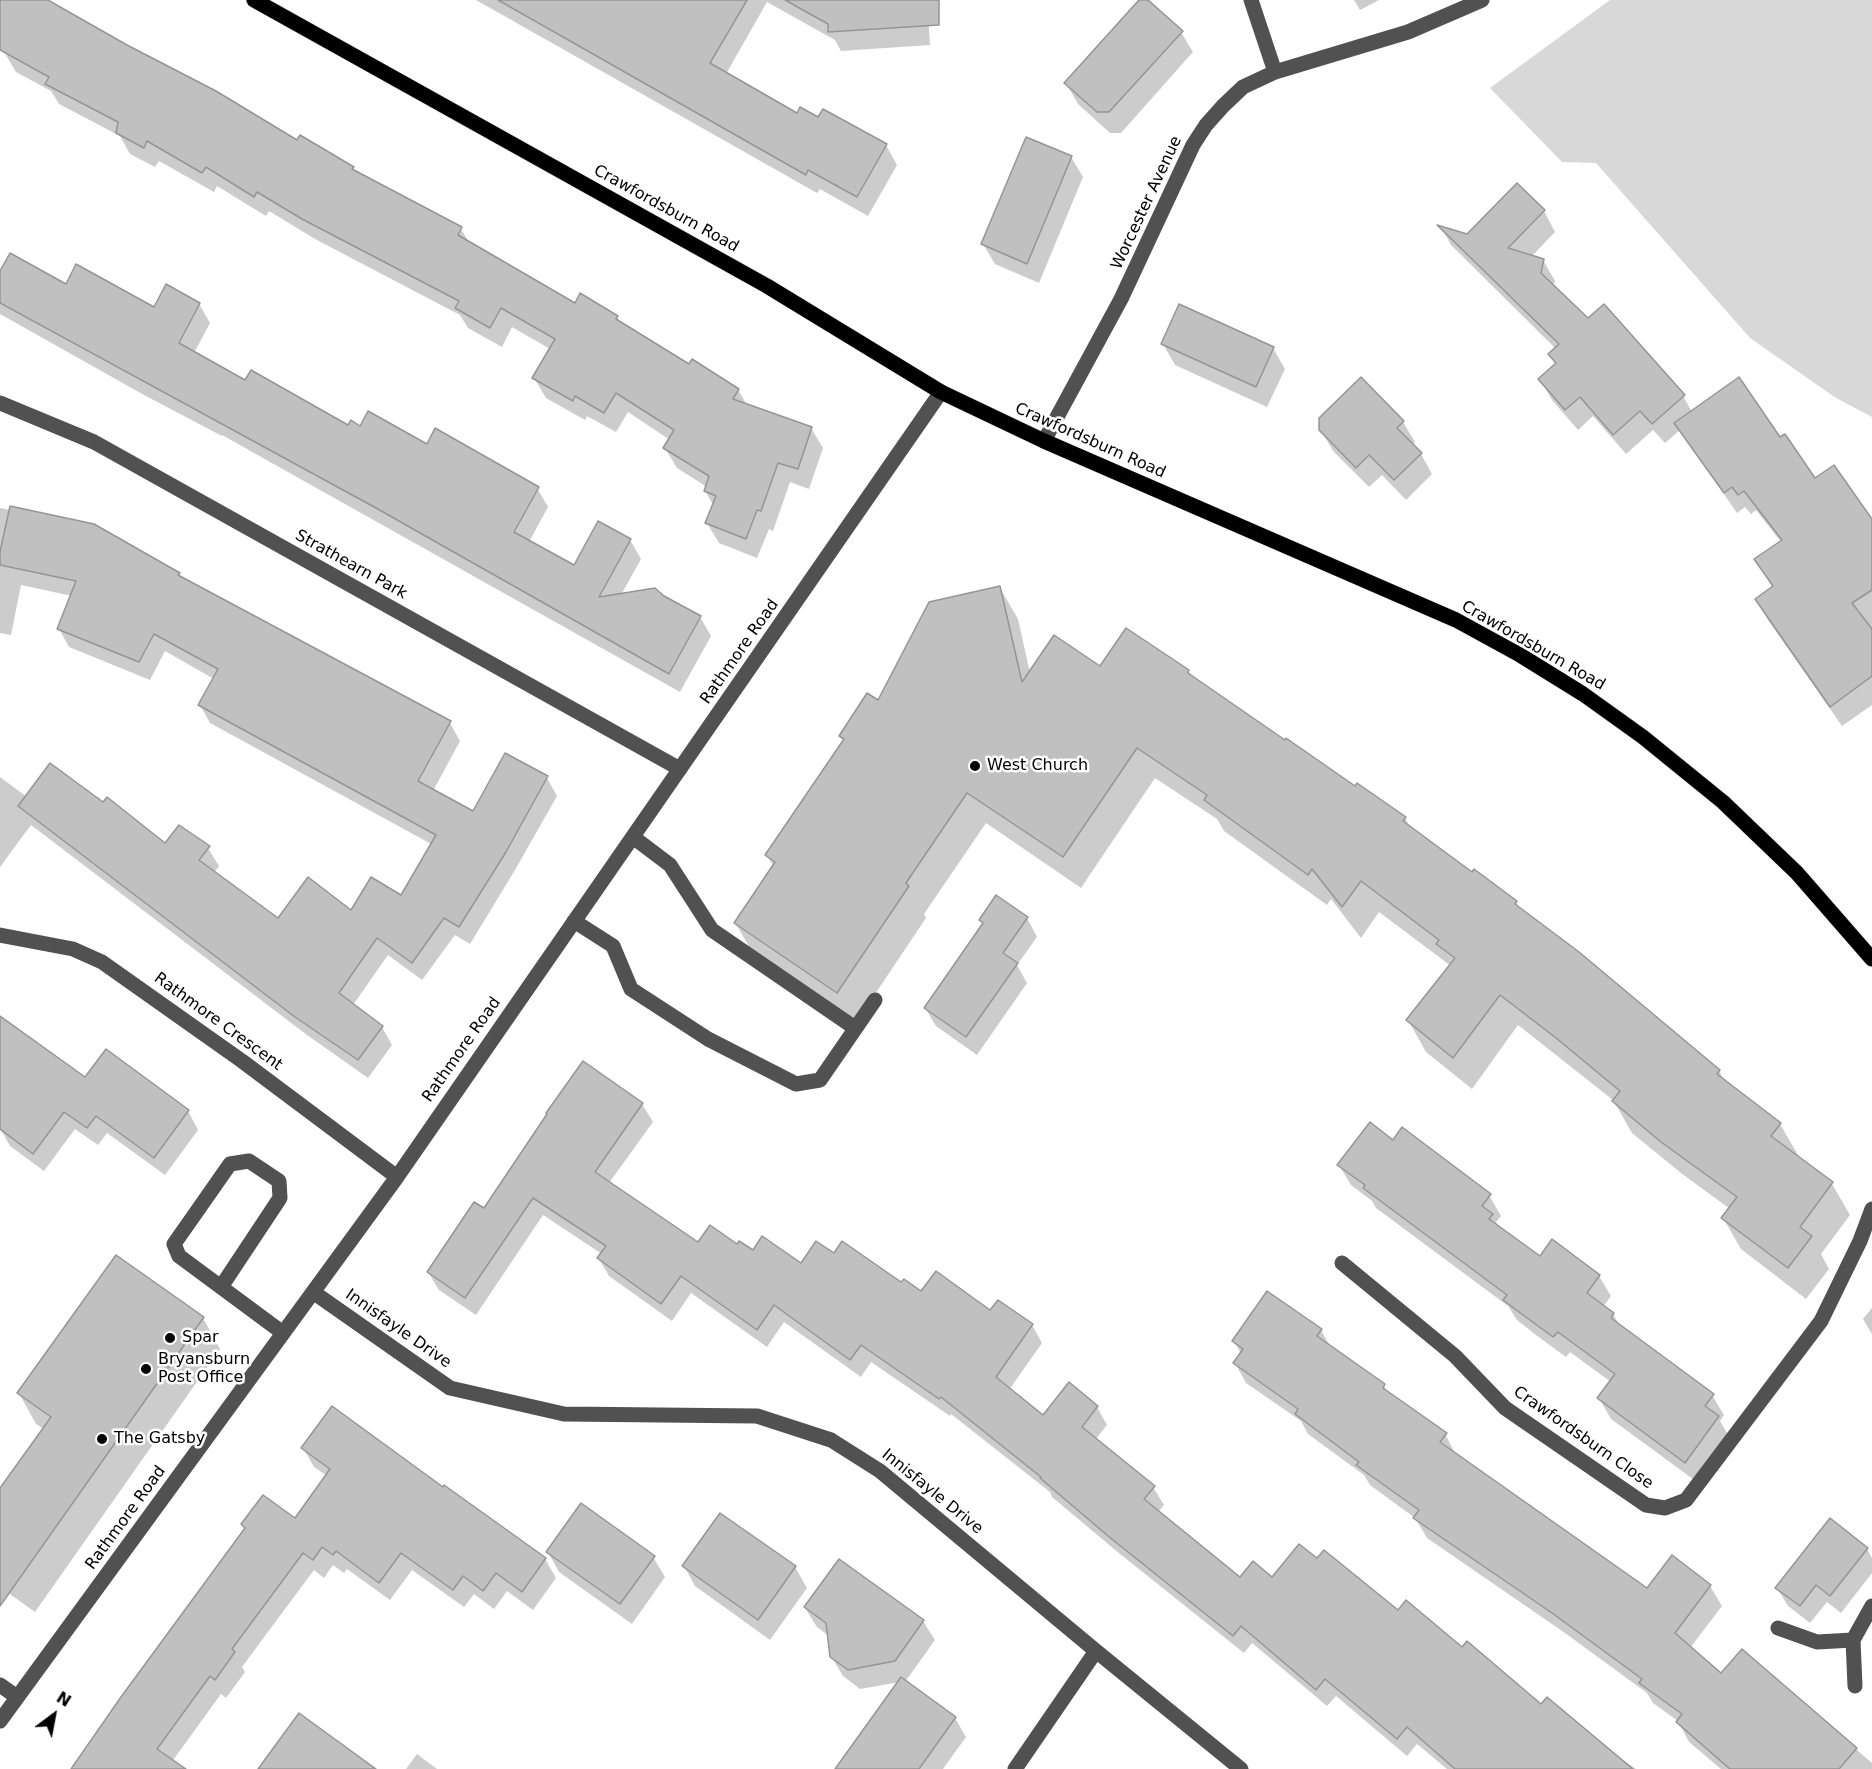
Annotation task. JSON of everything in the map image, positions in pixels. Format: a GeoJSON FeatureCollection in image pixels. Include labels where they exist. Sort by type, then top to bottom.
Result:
{"type":"FeatureCollection","features":[{"type":"Feature","properties":{"kind":"main road","name":"Crawfordsburn Road"},"geometry":{"type":"LineString","coordinates":[[254,0],[767,286],[941,392],[1044,441],[1456,621],[1520,656],[1583,694],[1643,737],[1723,802],[1797,873],[1872,959]]}},
{"type":"Feature","properties":{"kind":"street"},"geometry":{"type":"LineString","coordinates":[[1251,0],[1275,72]]}},
{"type":"Feature","properties":{"kind":"street","name":"Worcester Avenue"},"geometry":{"type":"LineString","coordinates":[[1044,441],[1121,299],[1193,145],[1206,125],[1243,87],[1275,72],[1408,32],[1482,0]]}},
{"type":"Feature","properties":{"kind":"street","name":"Rathmore Road"},"geometry":{"type":"LineString","coordinates":[[0,1721],[397,1177],[941,392]]}},
{"type":"Feature","properties":{"kind":"street","name":"Strathearn Park"},"geometry":{"type":"LineString","coordinates":[[0,403],[94,442],[680,769]]}},
{"type":"Feature","properties":{"kind":"street"},"geometry":{"type":"LineString","coordinates":[[633,837],[670,865],[712,930],[855,1028]]}},
{"type":"Feature","properties":{"kind":"street"},"geometry":{"type":"LineString","coordinates":[[574,921],[613,946],[632,989],[708,1039],[796,1084],[819,1080],[876,1000]]}},
{"type":"Feature","properties":{"kind":"street","name":"Rathmore Crescent"},"geometry":{"type":"LineString","coordinates":[[0,935],[73,949],[102,962],[242,1060],[397,1177]]}},
{"type":"Feature","properties":{"kind":"street"},"geometry":{"type":"LineString","coordinates":[[221,1287],[280,1198],[279,1181],[249,1161],[230,1164],[174,1244],[179,1256],[283,1333]]}},
{"type":"Feature","properties":{"kind":"street","name":"Crawfordsburn Close"},"geometry":{"type":"LineString","coordinates":[[1342,1263],[1455,1356],[1505,1408],[1646,1505],[1665,1508],[1686,1500],[1821,1321],[1860,1241],[1872,1209]]}},
{"type":"Feature","properties":{"kind":"street","name":"Innisfayle Drive"},"geometry":{"type":"LineString","coordinates":[[313,1292],[450,1388],[564,1414],[757,1416],[831,1440],[880,1471],[1241,1769]]}},
{"type":"Feature","properties":{"kind":"street"},"geometry":{"type":"LineString","coordinates":[[1855,1686],[1853,1640],[1872,1606]]}},
{"type":"Feature","properties":{"kind":"street"},"geometry":{"type":"LineString","coordinates":[[1778,1628],[1817,1642],[1853,1640]]}},
{"type":"Feature","properties":{"kind":"street"},"geometry":{"type":"LineString","coordinates":[[1015,1769],[1096,1651]]}},
{"type":"Feature","properties":{"kind":"street"},"geometry":{"type":"LineString","coordinates":[[0,1685],[17,1697]]}},
{"type":"Feature","properties":{"kind":"shaded area"},"geometry":{"type":"Polygon","coordinates":[[[1610,0],[1872,0],[1872,417],[1836,398],[1750,338],[1596,163],[1562,162],[1490,88],[1610,0]]]}},
{"type":"Feature","properties":{"kind":"building"},"geometry":{"type":"Polygon","coordinates":[[[0,0],[48,0],[127,45],[216,91],[297,140],[300,135],[354,167],[352,169],[462,227],[458,235],[575,303],[580,293],[618,316],[616,319],[689,364],[692,359],[739,389],[733,399],[812,427],[798,469],[778,463],[761,511],[757,510],[746,539],[705,523],[716,496],[704,491],[709,476],[663,448],[674,430],[616,393],[604,413],[575,396],[573,401],[532,378],[555,339],[501,308],[490,328],[455,308],[459,301],[302,219],[257,192],[254,197],[206,167],[202,173],[147,141],[144,148],[116,133],[118,122],[45,84],[49,77],[0,50],[0,0]]]}},
{"type":"Feature","properties":{"kind":"building"},"geometry":{"type":"Polygon","coordinates":[[[498,0],[747,0],[710,63],[797,113],[800,107],[818,117],[823,109],[887,144],[857,197],[808,170],[806,175],[498,0]]]}},
{"type":"Feature","properties":{"kind":"building"},"geometry":{"type":"Polygon","coordinates":[[[785,0],[939,0],[939,25],[828,32],[828,24],[785,0]]]}},
{"type":"Feature","properties":{"kind":"building"},"geometry":{"type":"Polygon","coordinates":[[[1139,0],[1148,0],[1183,31],[1109,112],[1097,112],[1064,83],[1139,0]]]}},
{"type":"Feature","properties":{"kind":"building"},"geometry":{"type":"Polygon","coordinates":[[[1026,137],[1072,156],[1027,264],[981,244],[1026,137]]]}},
{"type":"Feature","properties":{"kind":"building"},"geometry":{"type":"Polygon","coordinates":[[[1517,183],[1545,210],[1508,248],[1544,259],[1541,273],[1588,318],[1604,304],[1685,395],[1652,424],[1640,411],[1613,435],[1580,397],[1565,410],[1538,379],[1556,363],[1548,354],[1559,344],[1437,225],[1467,234],[1517,183]]]}},
{"type":"Feature","properties":{"kind":"building"},"geometry":{"type":"Polygon","coordinates":[[[10,253],[66,284],[76,264],[154,307],[166,284],[200,303],[179,343],[245,380],[251,370],[348,425],[351,420],[360,426],[368,411],[427,444],[435,428],[539,487],[514,532],[574,565],[598,521],[631,539],[599,597],[655,588],[664,596],[701,616],[669,674],[376,508],[0,303],[0,271],[10,253]]]}},
{"type":"Feature","properties":{"kind":"building"},"geometry":{"type":"Polygon","coordinates":[[[1179,304],[1274,347],[1256,387],[1161,344],[1179,304]]]}},
{"type":"Feature","properties":{"kind":"building"},"geometry":{"type":"Polygon","coordinates":[[[1361,377],[1404,421],[1397,428],[1422,453],[1394,480],[1369,455],[1356,468],[1319,430],[1319,418],[1361,377]]]}},
{"type":"Feature","properties":{"kind":"building"},"geometry":{"type":"Polygon","coordinates":[[[1739,377],[1780,437],[1785,434],[1815,478],[1834,465],[1872,519],[1872,590],[1852,603],[1872,629],[1872,676],[1830,707],[1755,599],[1773,586],[1754,559],[1782,540],[1744,491],[1738,495],[1732,487],[1724,493],[1674,423],[1739,377]]]}},
{"type":"Feature","properties":{"kind":"building"},"geometry":{"type":"Polygon","coordinates":[[[10,506],[94,524],[180,573],[178,575],[451,721],[418,781],[473,811],[505,753],[548,776],[506,852],[459,927],[444,918],[412,963],[377,938],[339,993],[383,1026],[358,1060],[295,1017],[18,806],[50,763],[103,802],[107,797],[165,843],[179,825],[210,846],[199,860],[278,918],[308,877],[351,910],[371,877],[401,895],[436,835],[198,705],[218,669],[154,634],[139,662],[57,629],[76,581],[0,565],[0,552],[10,506]]]}},
{"type":"Feature","properties":{"kind":"building"},"geometry":{"type":"Polygon","coordinates":[[[1000,586],[1022,682],[1054,635],[1100,666],[1126,628],[1189,670],[1188,673],[1285,740],[1286,738],[1355,786],[1357,783],[1406,817],[1403,821],[1472,872],[1474,869],[1517,901],[1515,904],[1579,952],[1720,1070],[1717,1074],[1781,1123],[1771,1136],[1833,1182],[1800,1227],[1812,1236],[1788,1268],[1721,1218],[1737,1197],[1661,1142],[1612,1101],[1620,1091],[1500,995],[1453,1058],[1406,1020],[1455,958],[1436,944],[1439,940],[1361,881],[1342,907],[1312,869],[1308,875],[1204,800],[1207,795],[1137,748],[1063,857],[967,793],[906,883],[909,886],[837,993],[734,923],[775,862],[765,855],[844,739],[839,736],[867,693],[878,700],[929,602],[1000,586]]]}},
{"type":"Feature","properties":{"kind":"building"},"geometry":{"type":"Polygon","coordinates":[[[996,895],[1028,917],[1003,953],[1018,963],[966,1037],[924,1008],[983,923],[979,920],[996,895]]]}},
{"type":"Feature","properties":{"kind":"building"},"geometry":{"type":"Polygon","coordinates":[[[0,1016],[85,1077],[106,1049],[189,1110],[154,1158],[96,1116],[87,1128],[64,1112],[33,1154],[0,1129],[0,1016]]]}},
{"type":"Feature","properties":{"kind":"building"},"geometry":{"type":"Polygon","coordinates":[[[583,1061],[643,1103],[595,1172],[698,1242],[710,1225],[737,1244],[739,1241],[753,1250],[762,1236],[801,1263],[816,1241],[834,1253],[842,1241],[901,1282],[904,1279],[921,1291],[936,1271],[990,1310],[998,1300],[1033,1324],[996,1377],[1043,1415],[1069,1382],[1098,1406],[1082,1427],[1155,1486],[1144,1499],[1240,1577],[1253,1561],[1272,1577],[1299,1544],[1317,1558],[1324,1550],[1398,1610],[1406,1600],[1462,1647],[1467,1641],[1541,1704],[1547,1697],[1633,1769],[1455,1769],[1407,1727],[1397,1739],[1325,1679],[1316,1690],[1241,1626],[1233,1636],[941,1397],[939,1399],[861,1345],[850,1360],[774,1305],[757,1330],[681,1276],[661,1304],[597,1258],[606,1246],[533,1198],[465,1298],[427,1272],[474,1202],[484,1208],[583,1061]]]}},
{"type":"Feature","properties":{"kind":"building"},"geometry":{"type":"Polygon","coordinates":[[[1370,1122],[1393,1140],[1402,1127],[1491,1194],[1482,1206],[1493,1214],[1489,1219],[1540,1256],[1552,1239],[1600,1275],[1587,1293],[1614,1313],[1611,1318],[1714,1394],[1705,1406],[1719,1416],[1685,1463],[1597,1398],[1615,1374],[1558,1332],[1553,1337],[1503,1300],[1507,1295],[1363,1188],[1365,1185],[1337,1165],[1370,1122]]]}},
{"type":"Feature","properties":{"kind":"building"},"geometry":{"type":"Polygon","coordinates":[[[116,1255],[204,1317],[0,1606],[0,1488],[51,1417],[17,1393],[116,1255]]]}},
{"type":"Feature","properties":{"kind":"building"},"geometry":{"type":"Polygon","coordinates":[[[1267,1291],[1322,1329],[1317,1336],[1385,1384],[1383,1388],[1447,1433],[1440,1442],[1647,1588],[1672,1555],[1711,1585],[1675,1633],[1721,1673],[1742,1649],[1857,1748],[1839,1769],[1730,1769],[1676,1722],[1682,1714],[1639,1683],[1642,1679],[1552,1613],[1413,1518],[1419,1510],[1356,1465],[1359,1462],[1295,1414],[1298,1409],[1233,1363],[1243,1349],[1232,1341],[1267,1291]]]}},
{"type":"Feature","properties":{"kind":"building"},"geometry":{"type":"Polygon","coordinates":[[[332,1406],[546,1558],[522,1592],[496,1573],[483,1591],[463,1576],[453,1590],[401,1553],[379,1583],[336,1551],[333,1555],[322,1547],[313,1560],[303,1553],[232,1649],[235,1652],[215,1680],[210,1676],[157,1749],[186,1769],[71,1769],[245,1528],[241,1524],[263,1495],[295,1518],[330,1469],[301,1448],[332,1406]]]}},
{"type":"Feature","properties":{"kind":"building"},"geometry":{"type":"Polygon","coordinates":[[[581,1503],[655,1556],[620,1604],[546,1552],[581,1503]]]}},
{"type":"Feature","properties":{"kind":"building"},"geometry":{"type":"Polygon","coordinates":[[[720,1513],[796,1566],[758,1620],[682,1566],[720,1513]]]}},
{"type":"Feature","properties":{"kind":"building"},"geometry":{"type":"Polygon","coordinates":[[[1830,1518],[1868,1548],[1830,1596],[1816,1585],[1800,1606],[1775,1588],[1830,1518]]]}},
{"type":"Feature","properties":{"kind":"building"},"geometry":{"type":"Polygon","coordinates":[[[839,1559],[924,1620],[895,1661],[848,1670],[830,1657],[826,1623],[804,1607],[839,1559]]]}},
{"type":"Feature","properties":{"kind":"building"},"geometry":{"type":"Polygon","coordinates":[[[901,1677],[956,1717],[919,1769],[835,1769],[901,1677]]]}},
{"type":"Feature","properties":{"kind":"building"},"geometry":{"type":"Polygon","coordinates":[[[299,1713],[376,1769],[258,1769],[299,1713]]]}},
{"type":"Feature","properties":{"kind":"place","name":"West Church"},"geometry":{"type":"Point","coordinates":[975,766]}},
{"type":"Feature","properties":{"kind":"place","name":"Spar"},"geometry":{"type":"Point","coordinates":[170,1338]}},
{"type":"Feature","properties":{"kind":"place","name":"Bryansburn Post Office"},"geometry":{"type":"Point","coordinates":[146,1369]}},
{"type":"Feature","properties":{"kind":"place","name":"The Gatsby"},"geometry":{"type":"Point","coordinates":[102,1439]}}]}
